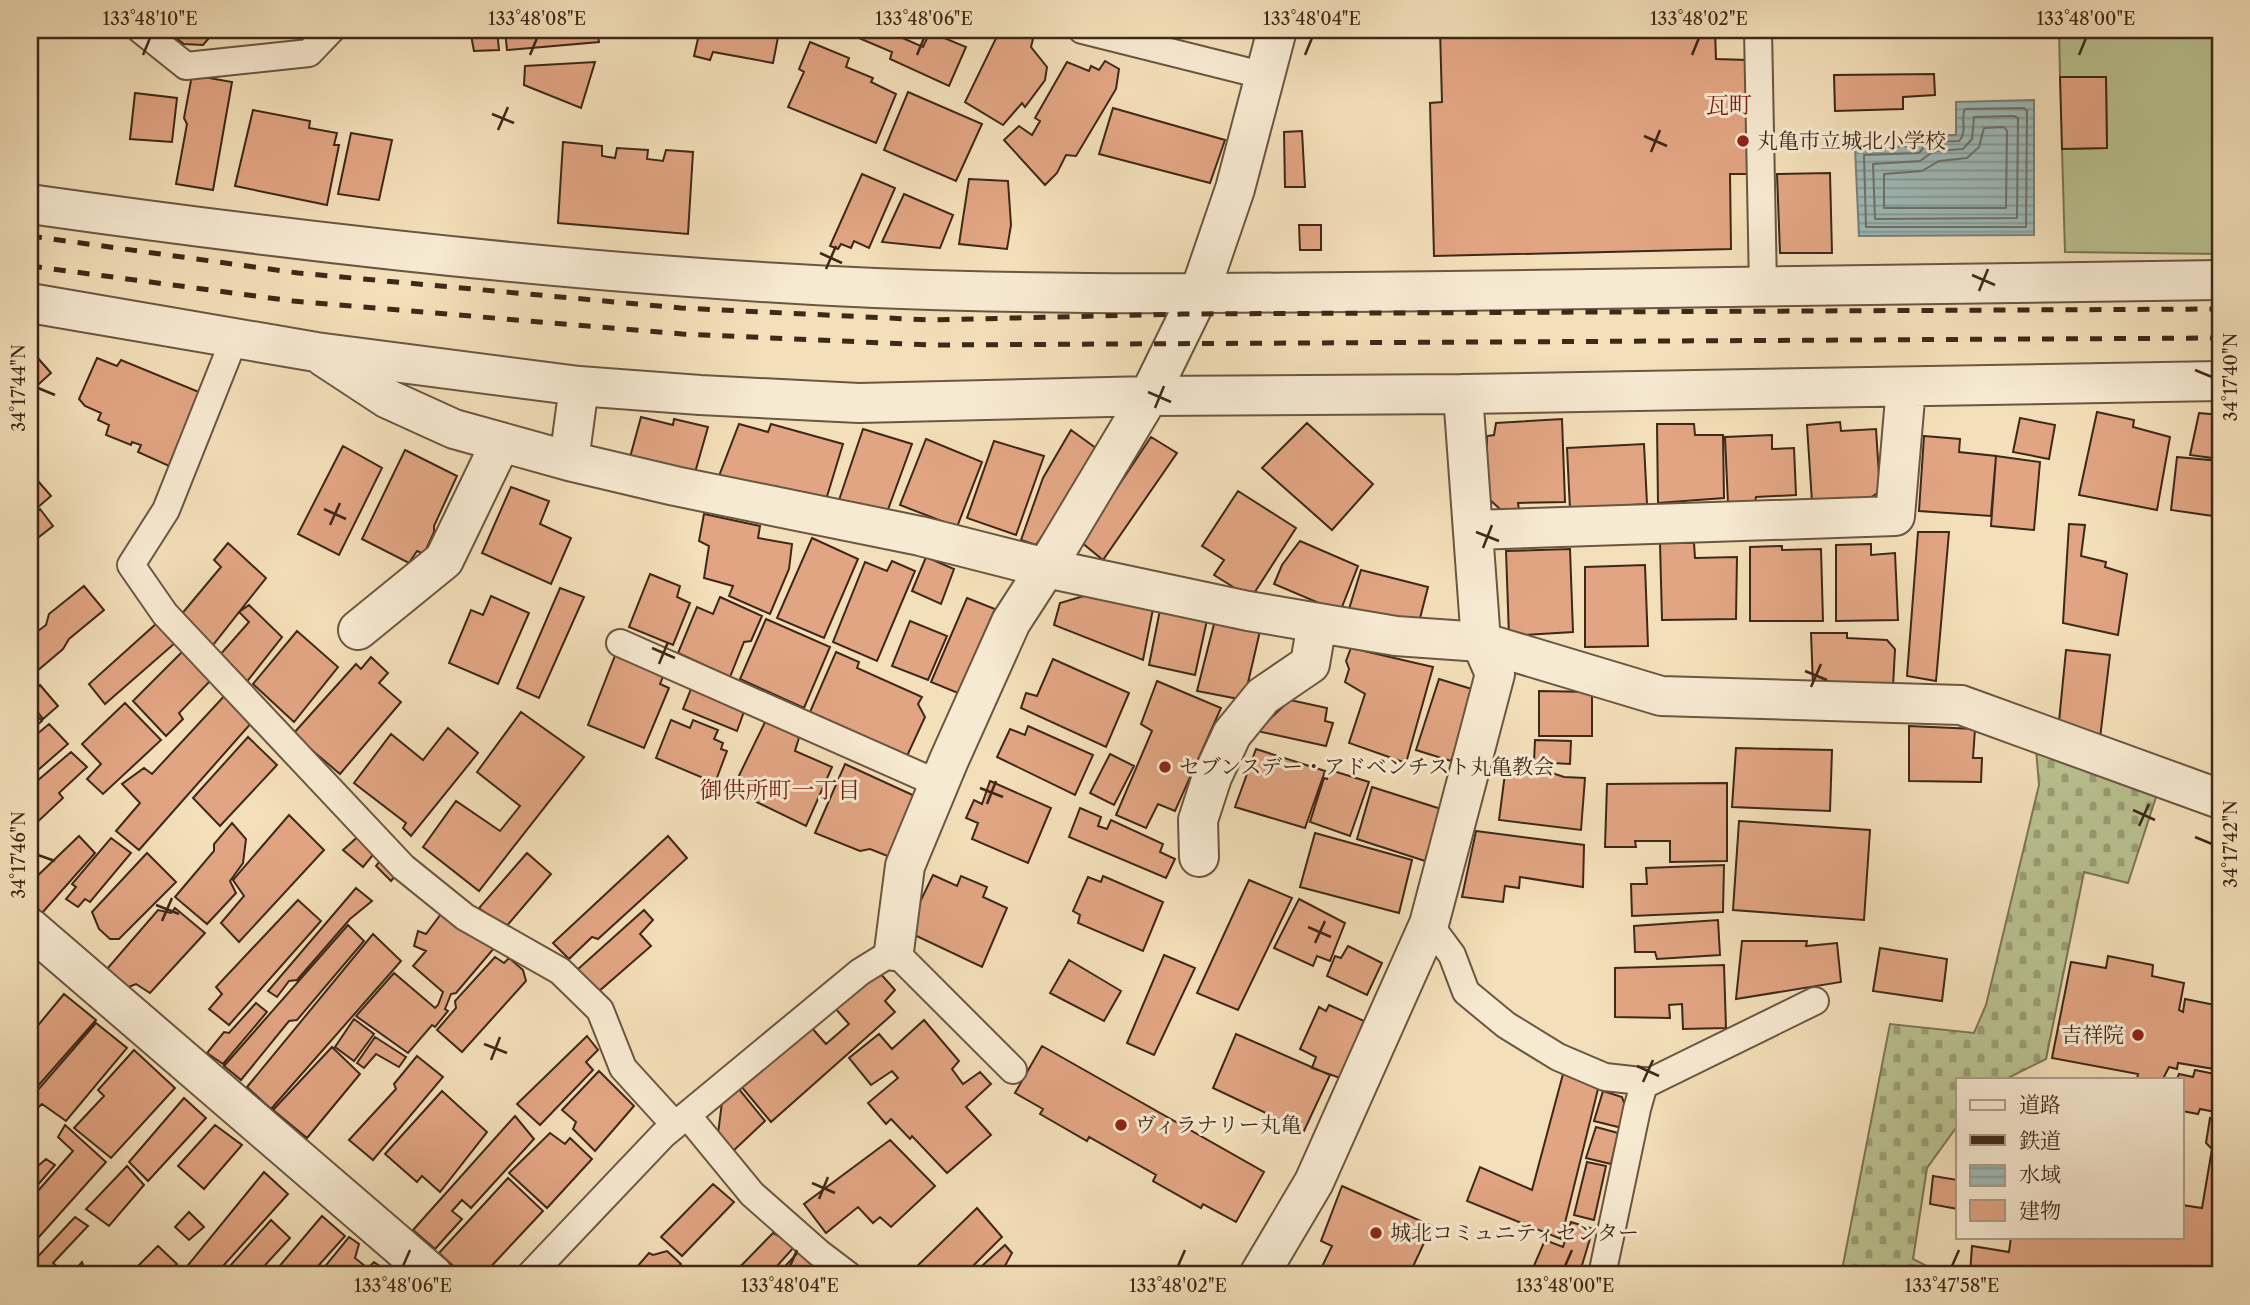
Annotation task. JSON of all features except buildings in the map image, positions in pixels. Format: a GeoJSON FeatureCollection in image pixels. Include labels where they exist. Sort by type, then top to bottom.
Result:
{"type":"FeatureCollection","features":[{"type":"Feature","properties":{"kind":"street"},"geometry":{"type":"LineString","coordinates":[[894,951],[905,866],[1011,622],[1149,396],[1199,293],[1235,189],[1277,30]]}},
{"type":"Feature","properties":{"kind":"street"},"geometry":{"type":"LineString","coordinates":[[30,204],[234,233],[676,276],[799,285],[963,291],[1199,293],[2220,280]]}},
{"type":"Feature","properties":{"kind":"street"},"geometry":{"type":"LineString","coordinates":[[30,303],[316,352],[579,386],[859,403],[1149,396],[1463,394],[2220,381]]}},
{"type":"Feature","properties":{"kind":"street"},"geometry":{"type":"LineString","coordinates":[[316,352],[388,399],[454,429],[569,461],[675,486],[920,536],[1046,568],[1248,611],[1396,636],[1481,642],[1661,696],[1961,705],[2220,799]]}},
{"type":"Feature","properties":{"kind":"street"},"geometry":{"type":"LineString","coordinates":[[569,461],[579,386]]}},
{"type":"Feature","properties":{"kind":"street"},"geometry":{"type":"LineString","coordinates":[[1474,530],[1895,516],[1906,387]]}},
{"type":"Feature","properties":{"kind":"street"},"geometry":{"type":"LineString","coordinates":[[1259,1275],[1314,1182],[1429,924],[1494,674],[1481,642],[1463,394]]}},
{"type":"Feature","properties":{"kind":"street"},"geometry":{"type":"LineString","coordinates":[[358,631],[444,560],[501,442]]}},
{"type":"Feature","properties":{"kind":"street"},"geometry":{"type":"LineString","coordinates":[[1199,857],[1198,820],[1212,777],[1232,734],[1264,696],[1310,664],[1317,623]]}},
{"type":"Feature","properties":{"kind":"street"},"geometry":{"type":"LineString","coordinates":[[30,928],[433,1275]]}},
{"type":"Feature","properties":{"kind":"lane"},"geometry":{"type":"LineString","coordinates":[[141,30],[186,66],[309,53],[331,30]]}},
{"type":"Feature","properties":{"kind":"lane"},"geometry":{"type":"LineString","coordinates":[[1082,30],[1266,76]]}},
{"type":"Feature","properties":{"kind":"lane"},"geometry":{"type":"LineString","coordinates":[[1758,30],[1763,287]]}},
{"type":"Feature","properties":{"kind":"lane"},"geometry":{"type":"LineString","coordinates":[[235,337],[166,510],[131,565],[165,614],[403,867],[465,917],[560,971],[600,1010],[623,1068],[681,1120],[752,1194],[848,1275]]}},
{"type":"Feature","properties":{"kind":"lane"},"geometry":{"type":"LineString","coordinates":[[620,643],[939,784]]}},
{"type":"Feature","properties":{"kind":"lane"},"geometry":{"type":"LineString","coordinates":[[1429,924],[1452,955],[1466,992],[1506,1025],[1558,1057],[1605,1077],[1650,1082],[1815,1001]]}},
{"type":"Feature","properties":{"kind":"lane"},"geometry":{"type":"LineString","coordinates":[[530,1275],[663,1135],[860,972],[894,951],[1013,1070]]}},
{"type":"Feature","properties":{"kind":"lane"},"geometry":{"type":"LineString","coordinates":[[1602,1275],[1645,1081]]}},
{"type":"Feature","properties":{"kind":"green space"},"geometry":{"type":"Polygon","coordinates":[[[2059,30],[2220,30],[2220,254],[2065,252],[2062,149],[2107,148],[2106,77],[2060,77],[2059,30]]]}},
{"type":"Feature","properties":{"kind":"green space"},"geometry":{"type":"Polygon","coordinates":[[[2036,749],[2158,791],[2128,883],[2084,872],[2046,1059],[2008,1078],[1956,1078],[1956,1128],[1927,1168],[1913,1259],[1944,1275],[1841,1275],[1890,1024],[1974,1033],[1986,1005],[2039,785],[2036,749]]]}},
{"type":"Feature","properties":{"kind":"water"},"geometry":{"type":"Polygon","coordinates":[[[2034,100],[2034,235],[1859,236],[1855,148],[1918,146],[1918,135],[1956,135],[1956,102],[2034,100]]]}},
{"type":"Feature","properties":{"kind":"railway"},"geometry":{"type":"LineString","coordinates":[[30,236],[298,273],[681,308],[929,320],[1183,314],[2220,309]]}},
{"type":"Feature","properties":{"kind":"railway"},"geometry":{"type":"LineString","coordinates":[[30,266],[293,301],[682,334],[931,345],[2220,338]]}},
{"type":"Feature","properties":{"kind":"place","name":"丸亀市立城北小学校"},"geometry":{"type":"Point","coordinates":[1743,141]}},
{"type":"Feature","properties":{"kind":"place","name":"セブンスデー・アドベンチスト丸亀教会"},"geometry":{"type":"Point","coordinates":[1165,767]}},
{"type":"Feature","properties":{"kind":"place","name":"吉祥院"},"geometry":{"type":"Point","coordinates":[2138,1035]}},
{"type":"Feature","properties":{"kind":"place","name":"ヴィラナリー丸亀"},"geometry":{"type":"Point","coordinates":[1121,1125]}},
{"type":"Feature","properties":{"kind":"place","name":"城北コミュニティセンター"},"geometry":{"type":"Point","coordinates":[1376,1233]}},
{"type":"Feature","properties":{"kind":"district","name":"瓦町"},"geometry":{"type":"Point","coordinates":[1729,105]}},
{"type":"Feature","properties":{"kind":"district","name":"御供所町一丁目"},"geometry":{"type":"Point","coordinates":[780,790]}}]}
